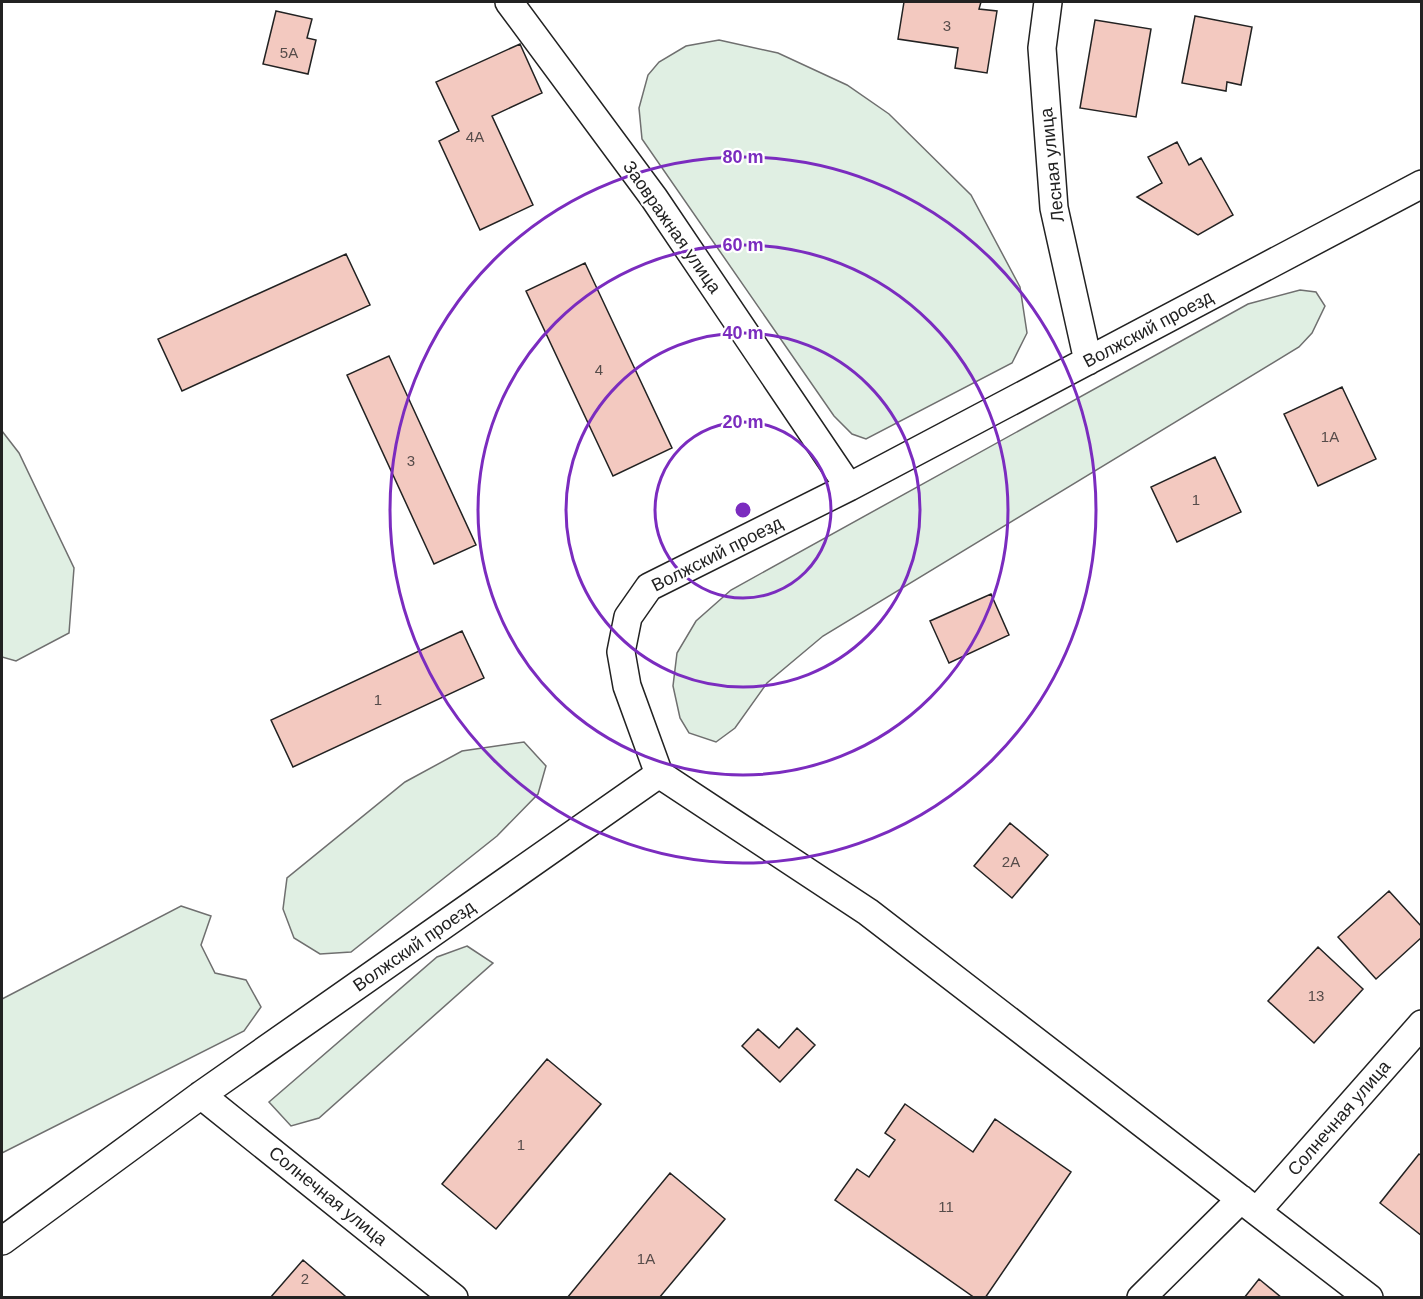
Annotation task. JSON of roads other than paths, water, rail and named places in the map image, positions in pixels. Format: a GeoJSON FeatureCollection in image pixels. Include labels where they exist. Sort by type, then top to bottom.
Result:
{"type":"FeatureCollection","features":[{"type":"Feature","properties":{"kind":"street","name":"Заовражная улица"},"geometry":{"type":"LineString","coordinates":[[509,2],[654,198],[849,487]]}},
{"type":"Feature","properties":{"kind":"street","name":"Лесная улица"},"geometry":{"type":"LineString","coordinates":[[1048,2],[1042,48],[1054,208],[1088,361]]}},
{"type":"Feature","properties":{"kind":"street","name":"Волжский проезд"},"geometry":{"type":"LineString","coordinates":[[2,1241],[201,1095],[659,774],[627,686],[621,652],[628,617],[649,587],[849,487],[1422,184]]}},
{"type":"Feature","properties":{"kind":"street"},"geometry":{"type":"LineString","coordinates":[[659,774],[868,912],[1369,1298]]}},
{"type":"Feature","properties":{"kind":"street","name":"Солнечная улица"},"geometry":{"type":"LineString","coordinates":[[1141,1298],[1249,1205],[1422,1024]]}},
{"type":"Feature","properties":{"kind":"street","name":"Солнечная улица"},"geometry":{"type":"LineString","coordinates":[[201,1095],[454,1298]]}}]}
